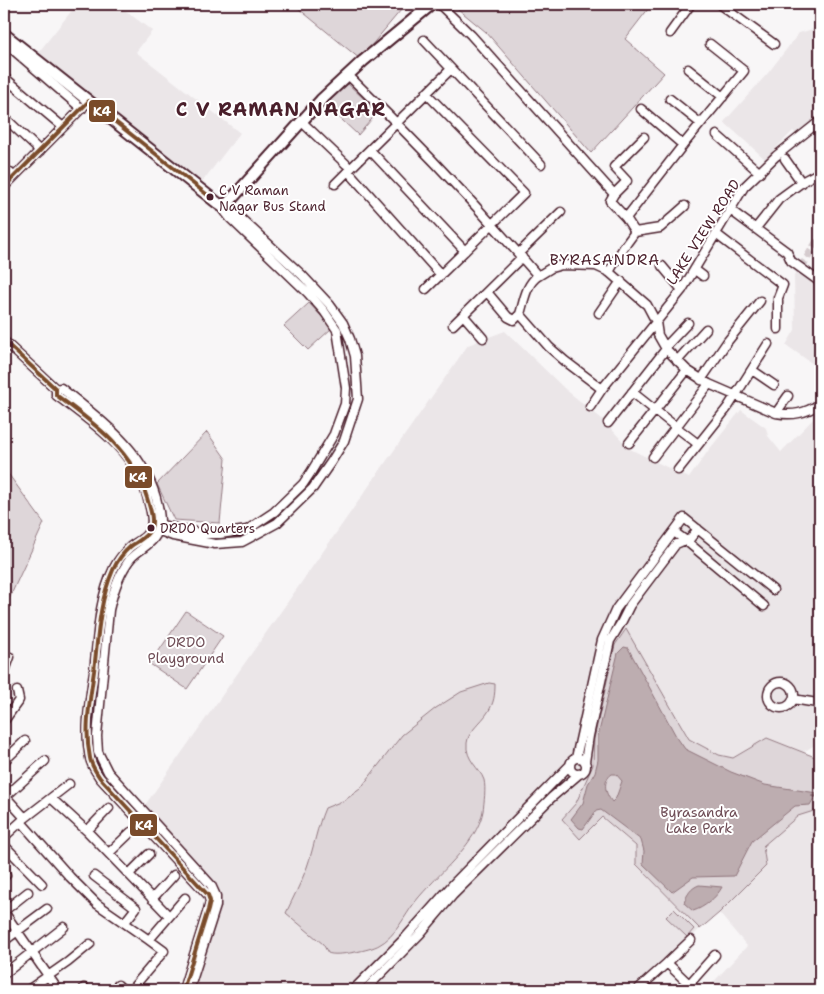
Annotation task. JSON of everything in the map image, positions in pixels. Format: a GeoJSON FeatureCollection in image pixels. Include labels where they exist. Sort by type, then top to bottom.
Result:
{"type":"FeatureCollection","features":[{"type":"Feature","properties":{"kind":"main road"},"geometry":{"type":"LineString","coordinates":[[4,34],[224,204],[321,100],[427,5]]}},
{"type":"Feature","properties":{"kind":"street"},"geometry":{"type":"LineString","coordinates":[[438,4],[472,36],[614,194]]}},
{"type":"Feature","properties":{"kind":"street"},"geometry":{"type":"LineString","coordinates":[[670,33],[691,4]]}},
{"type":"Feature","properties":{"kind":"street"},"geometry":{"type":"LineString","coordinates":[[719,4],[774,44]]}},
{"type":"Feature","properties":{"kind":"street"},"geometry":{"type":"LineString","coordinates":[[424,40],[542,164]]}},
{"type":"Feature","properties":{"kind":"street"},"geometry":{"type":"LineString","coordinates":[[4,42],[82,109]]}},
{"type":"Feature","properties":{"kind":"street"},"geometry":{"type":"LineString","coordinates":[[626,218],[700,123],[744,72],[710,44]]}},
{"type":"Feature","properties":{"kind":"street"},"geometry":{"type":"LineString","coordinates":[[335,184],[347,167],[370,150],[451,69]]}},
{"type":"Feature","properties":{"kind":"street"},"geometry":{"type":"LineString","coordinates":[[688,69],[723,97]]}},
{"type":"Feature","properties":{"kind":"street"},"geometry":{"type":"LineString","coordinates":[[348,75],[396,122],[538,276]]}},
{"type":"Feature","properties":{"kind":"street"},"geometry":{"type":"LineString","coordinates":[[5,78],[64,127]]}},
{"type":"Feature","properties":{"kind":"street"},"geometry":{"type":"LineString","coordinates":[[426,93],[524,193],[426,289]]}},
{"type":"Feature","properties":{"kind":"street"},"geometry":{"type":"LineString","coordinates":[[670,99],[700,123]]}},
{"type":"Feature","properties":{"kind":"street"},"geometry":{"type":"LineString","coordinates":[[4,187],[89,101]]}},
{"type":"Feature","properties":{"kind":"street"},"geometry":{"type":"LineString","coordinates":[[641,109],[683,145]]}},
{"type":"Feature","properties":{"kind":"street"},"geometry":{"type":"LineString","coordinates":[[4,117],[40,151]]}},
{"type":"Feature","properties":{"kind":"street","name":"LAKE VIEW ROAD"},"geometry":{"type":"LineString","coordinates":[[656,322],[682,290],[729,209],[744,187],[776,156],[820,121]]}},
{"type":"Feature","properties":{"kind":"street"},"geometry":{"type":"LineString","coordinates":[[302,122],[347,167],[441,274]]}},
{"type":"Feature","properties":{"kind":"street"},"geometry":{"type":"LineString","coordinates":[[717,135],[760,173]]}},
{"type":"Feature","properties":{"kind":"street"},"geometry":{"type":"LineString","coordinates":[[635,232],[626,218],[610,201],[627,181],[614,167],[644,137]]}},
{"type":"Feature","properties":{"kind":"street"},"geometry":{"type":"LineString","coordinates":[[370,150],[465,251]]}},
{"type":"Feature","properties":{"kind":"street"},"geometry":{"type":"LineString","coordinates":[[785,159],[802,183]]}},
{"type":"Feature","properties":{"kind":"street"},"geometry":{"type":"LineString","coordinates":[[4,168],[14,176]]}},
{"type":"Feature","properties":{"kind":"street"},"geometry":{"type":"LineString","coordinates":[[756,228],[779,199],[820,172]]}},
{"type":"Feature","properties":{"kind":"street"},"geometry":{"type":"LineString","coordinates":[[4,341],[56,389],[56,395],[79,408],[110,436],[136,468],[144,485],[156,526],[173,536],[205,544],[242,542],[277,523],[313,488],[344,441],[358,399],[355,356],[343,323],[330,305],[235,223],[224,204]]}},
{"type":"Feature","properties":{"kind":"street"},"geometry":{"type":"LineString","coordinates":[[609,272],[635,232],[660,228],[685,206]]}},
{"type":"Feature","properties":{"kind":"street"},"geometry":{"type":"LineString","coordinates":[[729,209],[787,252],[791,261],[813,274]]}},
{"type":"Feature","properties":{"kind":"street"},"geometry":{"type":"LineString","coordinates":[[453,325],[487,292],[561,212]]}},
{"type":"Feature","properties":{"kind":"street"},"geometry":{"type":"LineString","coordinates":[[716,234],[783,284],[778,298],[778,329]]}},
{"type":"Feature","properties":{"kind":"street"},"geometry":{"type":"LineString","coordinates":[[487,292],[508,317],[514,320],[520,314],[528,290],[534,279],[538,276],[551,268],[562,265],[596,266],[609,272],[621,281],[647,305],[656,322],[658,334],[666,349],[687,370],[701,380],[776,413],[800,414],[820,404]]}},
{"type":"Feature","properties":{"kind":"street"},"geometry":{"type":"LineString","coordinates":[[662,266],[682,290]]}},
{"type":"Feature","properties":{"kind":"street"},"geometry":{"type":"LineString","coordinates":[[695,270],[703,276]]}},
{"type":"Feature","properties":{"kind":"street"},"geometry":{"type":"LineString","coordinates":[[156,526],[212,534],[226,534],[247,530],[274,512],[302,484],[334,434],[346,404],[346,388],[337,330],[299,278]]}},
{"type":"Feature","properties":{"kind":"street"},"geometry":{"type":"LineString","coordinates":[[599,313],[621,281]]}},
{"type":"Feature","properties":{"kind":"street"},"geometry":{"type":"LineString","coordinates":[[701,380],[727,342],[760,300]]}},
{"type":"Feature","properties":{"kind":"street"},"geometry":{"type":"LineString","coordinates":[[520,314],[565,361],[602,389]]}},
{"type":"Feature","properties":{"kind":"street"},"geometry":{"type":"LineString","coordinates":[[464,316],[483,338]]}},
{"type":"Feature","properties":{"kind":"street"},"geometry":{"type":"LineString","coordinates":[[590,407],[602,389],[656,322]]}},
{"type":"Feature","properties":{"kind":"street"},"geometry":{"type":"LineString","coordinates":[[608,423],[668,344],[688,323]]}},
{"type":"Feature","properties":{"kind":"street"},"geometry":{"type":"LineString","coordinates":[[677,361],[706,328]]}},
{"type":"Feature","properties":{"kind":"street"},"geometry":{"type":"LineString","coordinates":[[678,470],[735,396],[768,344]]}},
{"type":"Feature","properties":{"kind":"street"},"geometry":{"type":"LineString","coordinates":[[629,443],[687,370]]}},
{"type":"Feature","properties":{"kind":"street"},"geometry":{"type":"LineString","coordinates":[[752,370],[774,385]]}},
{"type":"Feature","properties":{"kind":"street"},"geometry":{"type":"LineString","coordinates":[[652,457],[709,384]]}},
{"type":"Feature","properties":{"kind":"street"},"geometry":{"type":"LineString","coordinates":[[632,392],[698,444]]}},
{"type":"Feature","properties":{"kind":"street"},"geometry":{"type":"LineString","coordinates":[[776,413],[788,396]]}},
{"type":"Feature","properties":{"kind":"street"},"geometry":{"type":"LineString","coordinates":[[354,990],[406,937],[456,881],[576,758],[602,640],[616,609],[684,518],[773,590]]}},
{"type":"Feature","properties":{"kind":"street"},"geometry":{"type":"LineString","coordinates":[[156,526],[142,540],[125,552],[114,567],[106,586],[100,614],[88,737],[90,759],[100,778],[208,895],[210,901],[207,924],[189,990]]}},
{"type":"Feature","properties":{"kind":"street"},"geometry":{"type":"LineString","coordinates":[[365,990],[420,934],[467,881],[551,798],[585,770],[589,736],[610,641],[630,605],[656,568],[676,544],[689,540],[698,529]]}},
{"type":"Feature","properties":{"kind":"street"},"geometry":{"type":"LineString","coordinates":[[674,532],[724,571],[764,606]]}},
{"type":"Feature","properties":{"kind":"street"},"geometry":{"type":"LineString","coordinates":[[724,571],[734,559]]}},
{"type":"Feature","properties":{"kind":"street"},"geometry":{"type":"LineString","coordinates":[[4,674],[10,657]]}},
{"type":"Feature","properties":{"kind":"street"},"geometry":{"type":"LineString","coordinates":[[4,720],[19,700],[17,691]]}},
{"type":"Feature","properties":{"kind":"street"},"geometry":{"type":"LineString","coordinates":[[793,699],[817,703]]}},
{"type":"Feature","properties":{"kind":"street"},"geometry":{"type":"LineString","coordinates":[[4,761],[25,741]]}},
{"type":"Feature","properties":{"kind":"street"},"geometry":{"type":"LineString","coordinates":[[576,758],[586,762]]}},
{"type":"Feature","properties":{"kind":"street"},"geometry":{"type":"LineString","coordinates":[[45,761],[4,796],[70,877],[97,904],[164,951],[131,990]]}},
{"type":"Feature","properties":{"kind":"street"},"geometry":{"type":"LineString","coordinates":[[570,765],[574,773],[579,774]]}},
{"type":"Feature","properties":{"kind":"street"},"geometry":{"type":"LineString","coordinates":[[4,837],[69,784]]}},
{"type":"Feature","properties":{"kind":"street"},"geometry":{"type":"LineString","coordinates":[[52,798],[109,853],[169,916]]}},
{"type":"Feature","properties":{"kind":"street"},"geometry":{"type":"LineString","coordinates":[[87,831],[110,808]]}},
{"type":"Feature","properties":{"kind":"street"},"geometry":{"type":"LineString","coordinates":[[109,853],[131,832]]}},
{"type":"Feature","properties":{"kind":"street"},"geometry":{"type":"LineString","coordinates":[[4,845],[42,884]]}},
{"type":"Feature","properties":{"kind":"street"},"geometry":{"type":"LineString","coordinates":[[129,874],[150,854]]}},
{"type":"Feature","properties":{"kind":"street"},"geometry":{"type":"LineString","coordinates":[[152,899],[174,875]]}},
{"type":"Feature","properties":{"kind":"street"},"geometry":{"type":"LineString","coordinates":[[94,876],[136,908],[125,922]]}},
{"type":"Feature","properties":{"kind":"street"},"geometry":{"type":"LineString","coordinates":[[28,892],[4,911],[58,990]]}},
{"type":"Feature","properties":{"kind":"street"},"geometry":{"type":"LineString","coordinates":[[149,940],[185,898]]}},
{"type":"Feature","properties":{"kind":"street"},"geometry":{"type":"LineString","coordinates":[[4,941],[47,909]]}},
{"type":"Feature","properties":{"kind":"street"},"geometry":{"type":"LineString","coordinates":[[183,990],[207,924]]}},
{"type":"Feature","properties":{"kind":"street"},"geometry":{"type":"LineString","coordinates":[[4,974],[64,927]]}},
{"type":"Feature","properties":{"kind":"street"},"geometry":{"type":"LineString","coordinates":[[637,990],[691,940]]}},
{"type":"Feature","properties":{"kind":"street"},"geometry":{"type":"LineString","coordinates":[[28,990],[90,944]]}},
{"type":"Feature","properties":{"kind":"street"},"geometry":{"type":"LineString","coordinates":[[667,963],[687,988],[715,955]]}},
{"type":"Feature","properties":{"kind":"street"},"geometry":{"type":"LineString","coordinates":[[113,990],[118,985],[122,990]]}},
{"type":"Feature","properties":{"kind":"shaded area"},"geometry":{"type":"Polygon","coordinates":[[[77,4],[117,4],[152,31],[136,52],[240,133],[202,182],[38,53],[77,4]]]}},
{"type":"Feature","properties":{"kind":"shaded area"},"geometry":{"type":"Polygon","coordinates":[[[820,27],[820,118],[798,136],[793,131],[765,159],[724,122],[768,73],[799,33],[820,27]]]}},
{"type":"Feature","properties":{"kind":"shaded area"},"geometry":{"type":"Polygon","coordinates":[[[798,269],[820,284],[820,369],[786,345],[795,330],[794,275],[798,269]]]}},
{"type":"Feature","properties":{"kind":"shaded area"},"geometry":{"type":"Polygon","coordinates":[[[505,331],[565,389],[602,419],[630,449],[689,478],[741,410],[766,428],[768,436],[781,452],[820,412],[820,742],[803,752],[767,738],[733,758],[719,755],[689,739],[625,629],[615,645],[594,739],[593,765],[576,803],[562,819],[580,839],[601,817],[636,846],[636,865],[700,929],[635,990],[192,990],[219,906],[217,889],[143,808],[468,345],[505,331]]]}},
{"type":"Feature","properties":{"kind":"shaded area","name":"Byrasandra Lake Park"},"geometry":{"type":"Polygon","coordinates":[[[624,647],[628,648],[685,749],[731,772],[765,785],[817,793],[810,805],[795,806],[752,841],[734,876],[693,877],[672,892],[643,864],[644,851],[641,840],[601,810],[596,811],[583,829],[579,828],[571,819],[583,803],[588,784],[595,772],[598,760],[598,736],[618,653],[624,647]],[[612,774],[609,777],[606,784],[606,791],[612,802],[616,798],[622,781],[616,774],[612,774]]]}},
{"type":"Feature","properties":{"kind":"shaded area"},"geometry":{"type":"Polygon","coordinates":[[[820,809],[820,990],[706,990],[747,946],[719,913],[766,866],[762,846],[798,816],[820,809]]]}},
{"type":"Feature","properties":{"kind":"shaded area"},"geometry":{"type":"Polygon","coordinates":[[[699,885],[722,887],[710,902],[693,911],[684,903],[690,892],[699,885]]]}},
{"type":"Feature","properties":{"kind":"green space"},"geometry":{"type":"Polygon","coordinates":[[[293,4],[393,4],[401,10],[360,59],[293,4]]]}},
{"type":"Feature","properties":{"kind":"green space"},"geometry":{"type":"Polygon","coordinates":[[[452,4],[652,4],[625,39],[664,73],[591,153],[486,32],[452,4]]]}},
{"type":"Feature","properties":{"kind":"green space"},"geometry":{"type":"Polygon","coordinates":[[[347,83],[378,112],[358,135],[326,105],[347,83]]]}},
{"type":"Feature","properties":{"kind":"green space"},"geometry":{"type":"Polygon","coordinates":[[[309,303],[332,328],[308,350],[284,326],[309,303]]]}},
{"type":"Feature","properties":{"kind":"green space"},"geometry":{"type":"Polygon","coordinates":[[[207,432],[226,459],[220,523],[174,520],[157,484],[207,432]]]}},
{"type":"Feature","properties":{"kind":"green space"},"geometry":{"type":"Polygon","coordinates":[[[4,468],[44,523],[4,610],[4,468]]]}},
{"type":"Feature","properties":{"kind":"green space","name":"DRDO Playground"},"geometry":{"type":"Polygon","coordinates":[[[186,611],[223,636],[187,689],[150,664],[186,611]]]}},
{"type":"Feature","properties":{"kind":"green space","name":"Byrasandra Lake Park"},"geometry":{"type":"Polygon","coordinates":[[[626,629],[689,739],[719,755],[733,758],[767,738],[820,759],[820,809],[798,816],[763,846],[766,866],[719,913],[700,929],[636,864],[636,846],[602,817],[580,839],[562,819],[576,803],[593,765],[594,739],[615,645],[626,629]]]}},
{"type":"Feature","properties":{"kind":"green space"},"geometry":{"type":"Polygon","coordinates":[[[489,683],[495,684],[493,702],[485,716],[470,734],[467,743],[468,754],[482,776],[485,787],[483,811],[473,836],[455,859],[415,902],[390,937],[375,947],[361,951],[346,954],[328,953],[323,944],[286,913],[307,867],[325,808],[345,800],[360,789],[402,735],[436,708],[461,692],[489,683]]]}},
{"type":"Feature","properties":{"kind":"green space"},"geometry":{"type":"Polygon","coordinates":[[[674,909],[694,929],[687,937],[666,917],[674,909]]]}},
{"type":"Feature","properties":{"kind":"waterway"},"geometry":{"type":"LineString","coordinates":[[812,796],[820,797]]}},
{"type":"Feature","properties":{"kind":"tunnel"},"geometry":{"type":"LineString","coordinates":[[801,268],[820,237]]}},
{"type":"Feature","properties":{"kind":"transit line","name":"K4"},"geometry":{"type":"LineString","coordinates":[[4,187],[89,101],[210,197]]}},
{"type":"Feature","properties":{"kind":"transit line","name":"K4"},"geometry":{"type":"LineString","coordinates":[[4,341],[56,389],[56,395],[111,439],[132,466],[141,481],[147,498],[152,517],[151,528],[145,536],[123,554],[113,570],[105,594],[89,704],[88,747],[91,763],[100,778],[208,895],[210,901],[208,910],[183,990]]}},
{"type":"Feature","properties":{"kind":"place","name":"C V Raman Nagar Bus Stand"},"geometry":{"type":"Point","coordinates":[210,197]}},
{"type":"Feature","properties":{"kind":"place","name":"DRDO Quarters"},"geometry":{"type":"Point","coordinates":[151,528]}},
{"type":"Feature","properties":{"kind":"district","name":"C V RAMAN NAGAR"},"geometry":{"type":"Point","coordinates":[281,109]}},
{"type":"Feature","properties":{"kind":"district","name":"BYRASANDRA"},"geometry":{"type":"Point","coordinates":[605,260]}}]}
